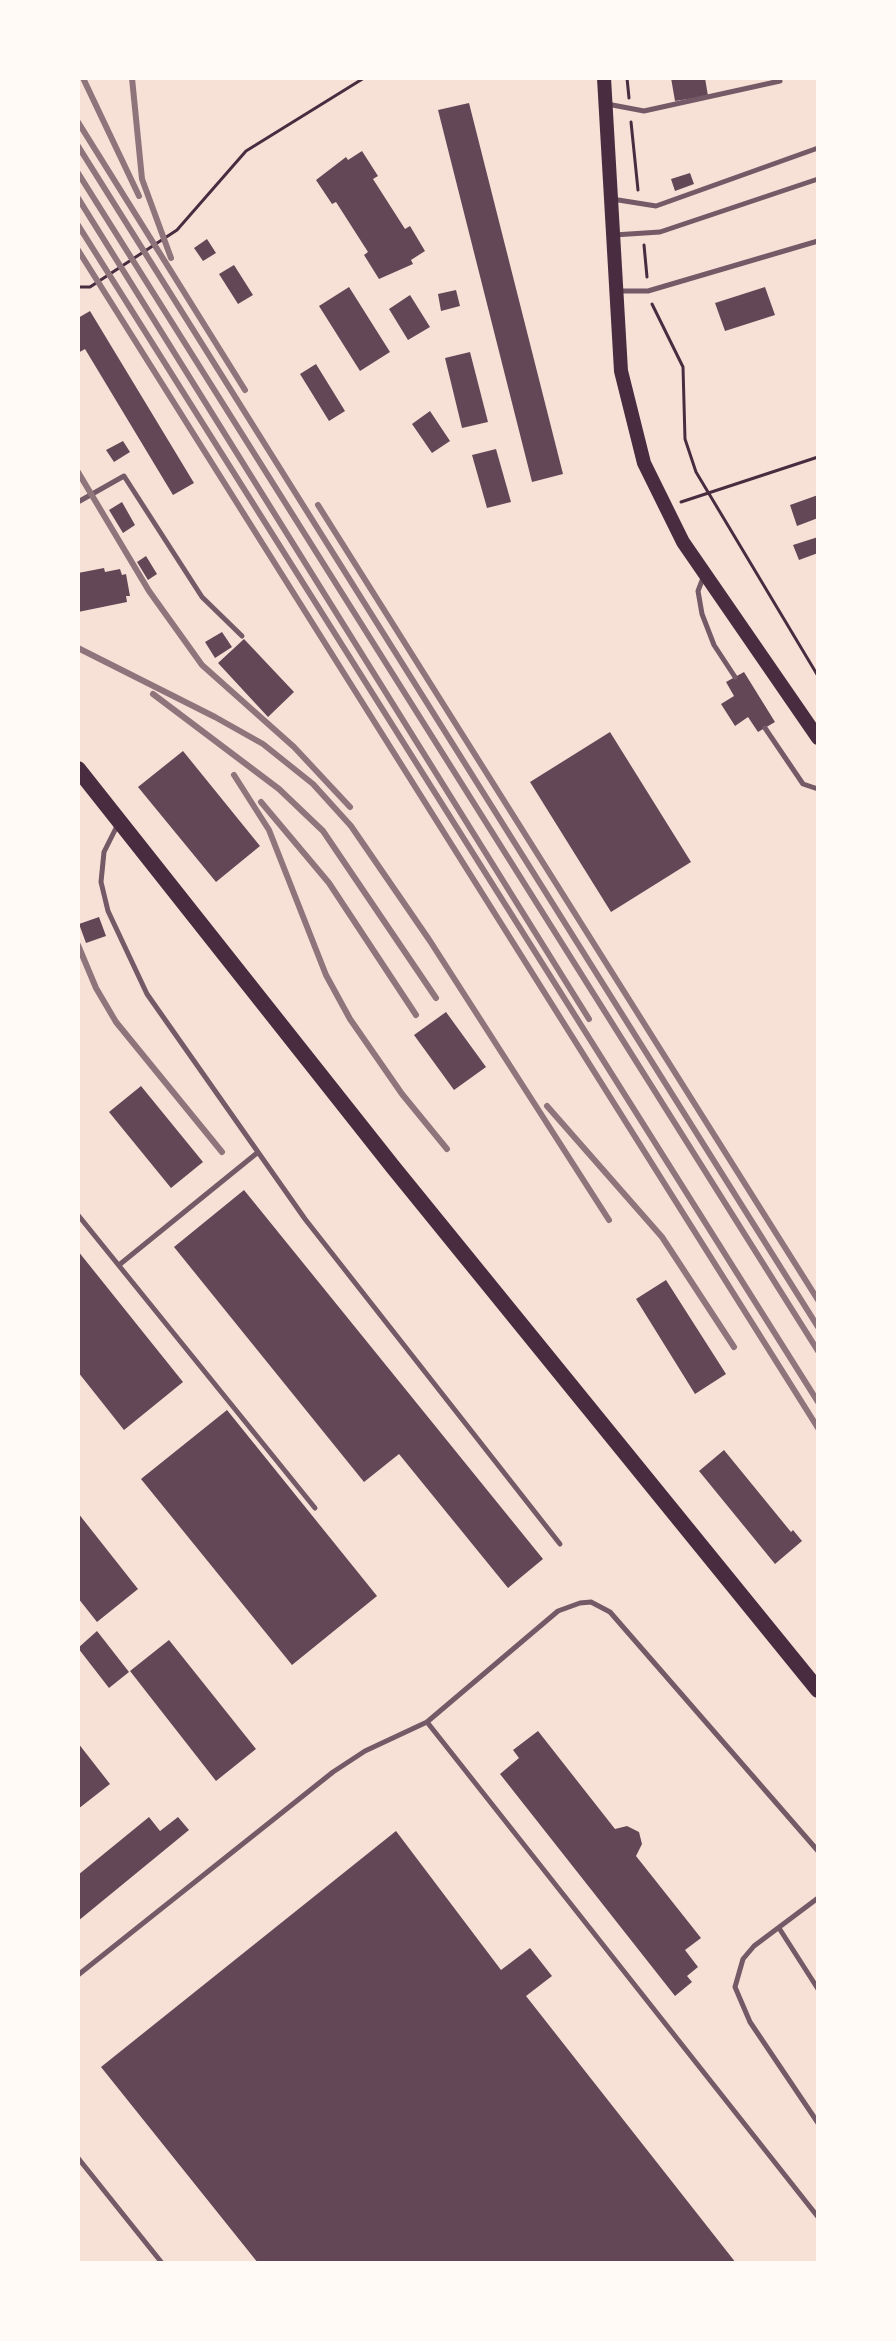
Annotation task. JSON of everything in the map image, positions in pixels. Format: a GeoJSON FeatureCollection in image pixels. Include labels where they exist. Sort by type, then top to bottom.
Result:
{"type":"FeatureCollection","features":[{"type":"Feature","properties":{"kind":"main road"},"geometry":{"type":"LineString","coordinates":[[604,78],[621,371],[644,463],[705,574],[818,738]]}},
{"type":"Feature","properties":{"kind":"main road"},"geometry":{"type":"LineString","coordinates":[[78,769],[383,1154],[818,1690]]}},
{"type":"Feature","properties":{"kind":"lane"},"geometry":{"type":"LineString","coordinates":[[606,104],[644,111],[780,81]]}},
{"type":"Feature","properties":{"kind":"lane"},"geometry":{"type":"LineString","coordinates":[[611,199],[656,206],[818,148]]}},
{"type":"Feature","properties":{"kind":"lane"},"geometry":{"type":"LineString","coordinates":[[613,235],[643,236],[818,179]]}},
{"type":"Feature","properties":{"kind":"lane"},"geometry":{"type":"LineString","coordinates":[[616,291],[648,291],[818,241]]}},
{"type":"Feature","properties":{"kind":"lane"},"geometry":{"type":"LineString","coordinates":[[78,502],[124,476],[202,597],[242,636]]}},
{"type":"Feature","properties":{"kind":"lane"},"geometry":{"type":"LineString","coordinates":[[705,574],[698,591],[702,614],[714,645],[735,677]]}},
{"type":"Feature","properties":{"kind":"lane"},"geometry":{"type":"LineString","coordinates":[[765,728],[803,784],[818,789]]}},
{"type":"Feature","properties":{"kind":"lane"},"geometry":{"type":"LineString","coordinates":[[119,822],[104,852],[101,882],[122,946],[147,994],[257,1153],[560,1544]]}},
{"type":"Feature","properties":{"kind":"lane"},"geometry":{"type":"LineString","coordinates":[[119,1265],[257,1153]]}},
{"type":"Feature","properties":{"kind":"lane"},"geometry":{"type":"LineString","coordinates":[[78,1215],[315,1508]]}},
{"type":"Feature","properties":{"kind":"lane"},"geometry":{"type":"LineString","coordinates":[[78,1975],[333,1772],[365,1751],[427,1722],[558,1611],[591,1602],[610,1612],[818,1851]]}},
{"type":"Feature","properties":{"kind":"lane"},"geometry":{"type":"LineString","coordinates":[[427,1722],[818,2217]]}},
{"type":"Feature","properties":{"kind":"lane"},"geometry":{"type":"LineString","coordinates":[[818,1898],[743,1959],[735,1987],[750,2022],[818,2123]]}},
{"type":"Feature","properties":{"kind":"lane"},"geometry":{"type":"LineString","coordinates":[[779,1928],[818,1989]]}},
{"type":"Feature","properties":{"kind":"lane"},"geometry":{"type":"LineString","coordinates":[[78,2158],[162,2263]]}},
{"type":"Feature","properties":{"kind":"path"},"geometry":{"type":"LineString","coordinates":[[78,287],[90,287],[177,230],[246,151],[364,78]]}},
{"type":"Feature","properties":{"kind":"path"},"geometry":{"type":"LineString","coordinates":[[627,78],[640,205]]}},
{"type":"Feature","properties":{"kind":"path"},"geometry":{"type":"LineString","coordinates":[[643,236],[648,291],[683,367],[685,439],[696,472],[818,676]]}},
{"type":"Feature","properties":{"kind":"path"},"geometry":{"type":"LineString","coordinates":[[666,507],[818,457]]}},
{"type":"Feature","properties":{"kind":"building"},"geometry":{"type":"Polygon","coordinates":[[[671,78],[705,78],[708,96],[675,101],[671,78]]]}},
{"type":"Feature","properties":{"kind":"building"},"geometry":{"type":"Polygon","coordinates":[[[469,103],[563,474],[532,482],[438,110],[469,103]]]}},
{"type":"Feature","properties":{"kind":"building"},"geometry":{"type":"Polygon","coordinates":[[[362,151],[378,176],[373,179],[405,229],[410,226],[425,251],[411,260],[413,264],[379,279],[364,255],[368,252],[336,202],[332,204],[316,180],[346,157],[348,160],[362,151]]]}},
{"type":"Feature","properties":{"kind":"building"},"geometry":{"type":"Polygon","coordinates":[[[690,173],[694,184],[675,191],[671,179],[690,173]]]}},
{"type":"Feature","properties":{"kind":"building"},"geometry":{"type":"Polygon","coordinates":[[[207,239],[216,253],[203,261],[194,248],[207,239]]]}},
{"type":"Feature","properties":{"kind":"building"},"geometry":{"type":"Polygon","coordinates":[[[234,265],[253,295],[238,304],[219,274],[234,265]]]}},
{"type":"Feature","properties":{"kind":"building"},"geometry":{"type":"Polygon","coordinates":[[[349,287],[390,352],[360,371],[319,306],[349,287]]]}},
{"type":"Feature","properties":{"kind":"building"},"geometry":{"type":"Polygon","coordinates":[[[765,287],[775,315],[725,331],[715,303],[765,287]]]}},
{"type":"Feature","properties":{"kind":"building"},"geometry":{"type":"Polygon","coordinates":[[[456,290],[460,306],[441,311],[438,294],[456,290]]]}},
{"type":"Feature","properties":{"kind":"building"},"geometry":{"type":"Polygon","coordinates":[[[410,295],[430,327],[408,340],[389,309],[410,295]]]}},
{"type":"Feature","properties":{"kind":"building"},"geometry":{"type":"Polygon","coordinates":[[[90,311],[194,483],[173,495],[85,349],[78,353],[78,318],[90,311]]]}},
{"type":"Feature","properties":{"kind":"building"},"geometry":{"type":"Polygon","coordinates":[[[470,352],[488,422],[462,428],[445,358],[470,352]]]}},
{"type":"Feature","properties":{"kind":"building"},"geometry":{"type":"Polygon","coordinates":[[[316,364],[345,411],[329,421],[300,374],[316,364]]]}},
{"type":"Feature","properties":{"kind":"building"},"geometry":{"type":"Polygon","coordinates":[[[430,411],[450,441],[432,453],[412,424],[430,411]]]}},
{"type":"Feature","properties":{"kind":"building"},"geometry":{"type":"Polygon","coordinates":[[[123,441],[130,452],[114,462],[106,450],[123,441]]]}},
{"type":"Feature","properties":{"kind":"building"},"geometry":{"type":"Polygon","coordinates":[[[496,449],[511,502],[487,508],[472,455],[496,449]]]}},
{"type":"Feature","properties":{"kind":"building"},"geometry":{"type":"Polygon","coordinates":[[[818,495],[818,518],[797,526],[790,505],[818,495]]]}},
{"type":"Feature","properties":{"kind":"building"},"geometry":{"type":"Polygon","coordinates":[[[122,502],[135,525],[123,533],[109,510],[122,502]]]}},
{"type":"Feature","properties":{"kind":"building"},"geometry":{"type":"Polygon","coordinates":[[[818,537],[818,553],[799,560],[793,545],[818,537]]]}},
{"type":"Feature","properties":{"kind":"building"},"geometry":{"type":"Polygon","coordinates":[[[146,556],[157,574],[148,580],[137,562],[146,556]]]}},
{"type":"Feature","properties":{"kind":"building"},"geometry":{"type":"Polygon","coordinates":[[[104,568],[105,572],[120,569],[122,575],[126,574],[130,596],[126,596],[127,602],[78,612],[78,573],[104,568]]]}},
{"type":"Feature","properties":{"kind":"building"},"geometry":{"type":"Polygon","coordinates":[[[222,632],[232,647],[215,658],[205,642],[222,632]]]}},
{"type":"Feature","properties":{"kind":"building"},"geometry":{"type":"Polygon","coordinates":[[[244,639],[294,692],[268,717],[218,663],[244,639]]]}},
{"type":"Feature","properties":{"kind":"building"},"geometry":{"type":"Polygon","coordinates":[[[744,672],[775,722],[758,732],[748,717],[735,726],[721,704],[734,696],[726,682],[744,672]]]}},
{"type":"Feature","properties":{"kind":"building"},"geometry":{"type":"Polygon","coordinates":[[[610,732],[691,862],[611,912],[530,782],[610,732]]]}},
{"type":"Feature","properties":{"kind":"building"},"geometry":{"type":"Polygon","coordinates":[[[183,751],[260,846],[216,882],[138,787],[183,751]]]}},
{"type":"Feature","properties":{"kind":"building"},"geometry":{"type":"Polygon","coordinates":[[[99,917],[106,936],[86,943],[79,924],[99,917]]]}},
{"type":"Feature","properties":{"kind":"building"},"geometry":{"type":"Polygon","coordinates":[[[446,1012],[486,1067],[454,1090],[414,1035],[446,1012]]]}},
{"type":"Feature","properties":{"kind":"building"},"geometry":{"type":"Polygon","coordinates":[[[141,1086],[203,1162],[171,1188],[109,1112],[141,1086]]]}},
{"type":"Feature","properties":{"kind":"building"},"geometry":{"type":"Polygon","coordinates":[[[244,1190],[543,1559],[508,1588],[399,1454],[364,1482],[174,1247],[244,1190]]]}},
{"type":"Feature","properties":{"kind":"building"},"geometry":{"type":"Polygon","coordinates":[[[78,1251],[183,1382],[124,1430],[78,1372],[78,1251]]]}},
{"type":"Feature","properties":{"kind":"building"},"geometry":{"type":"Polygon","coordinates":[[[666,1280],[726,1374],[695,1394],[636,1299],[666,1280]]]}},
{"type":"Feature","properties":{"kind":"building"},"geometry":{"type":"Polygon","coordinates":[[[227,1410],[377,1596],[292,1665],[141,1479],[227,1410]]]}},
{"type":"Feature","properties":{"kind":"building"},"geometry":{"type":"Polygon","coordinates":[[[724,1450],[791,1532],[793,1530],[802,1541],[775,1564],[699,1471],[724,1450]]]}},
{"type":"Feature","properties":{"kind":"building"},"geometry":{"type":"Polygon","coordinates":[[[78,1513],[138,1589],[97,1622],[78,1598],[78,1513]]]}},
{"type":"Feature","properties":{"kind":"building"},"geometry":{"type":"Polygon","coordinates":[[[97,1631],[129,1672],[109,1688],[78,1648],[97,1631]]]}},
{"type":"Feature","properties":{"kind":"building"},"geometry":{"type":"Polygon","coordinates":[[[169,1640],[256,1749],[216,1781],[130,1671],[169,1640]]]}},
{"type":"Feature","properties":{"kind":"building"},"geometry":{"type":"Polygon","coordinates":[[[538,1731],[615,1829],[627,1826],[639,1832],[642,1844],[636,1856],[701,1938],[685,1950],[698,1967],[687,1976],[692,1982],[675,1996],[500,1774],[519,1758],[513,1750],[538,1731]]]}},
{"type":"Feature","properties":{"kind":"building"},"geometry":{"type":"Polygon","coordinates":[[[78,1743],[110,1784],[78,1809],[78,1743]]]}},
{"type":"Feature","properties":{"kind":"building"},"geometry":{"type":"Polygon","coordinates":[[[149,1817],[160,1831],[178,1817],[189,1830],[78,1921],[78,1875],[149,1817]]]}},
{"type":"Feature","properties":{"kind":"building"},"geometry":{"type":"Polygon","coordinates":[[[396,1831],[501,1970],[530,1948],[552,1976],[526,1996],[736,2263],[258,2263],[101,2067],[396,1831]]]}},
{"type":"Feature","properties":{"kind":"railway"},"geometry":{"type":"LineString","coordinates":[[83,78],[139,196]]}},
{"type":"Feature","properties":{"kind":"railway"},"geometry":{"type":"LineString","coordinates":[[132,78],[142,179],[171,258]]}},
{"type":"Feature","properties":{"kind":"railway"},"geometry":{"type":"LineString","coordinates":[[78,122],[245,390]]}},
{"type":"Feature","properties":{"kind":"railway"},"geometry":{"type":"LineString","coordinates":[[78,146],[818,1327]]}},
{"type":"Feature","properties":{"kind":"railway"},"geometry":{"type":"LineString","coordinates":[[78,173],[818,1351]]}},
{"type":"Feature","properties":{"kind":"railway"},"geometry":{"type":"LineString","coordinates":[[78,198],[589,1019]]}},
{"type":"Feature","properties":{"kind":"railway"},"geometry":{"type":"LineString","coordinates":[[78,225],[818,1402]]}},
{"type":"Feature","properties":{"kind":"railway"},"geometry":{"type":"LineString","coordinates":[[78,250],[818,1428]]}},
{"type":"Feature","properties":{"kind":"railway"},"geometry":{"type":"LineString","coordinates":[[78,472],[149,591],[202,665],[294,747],[350,807]]}},
{"type":"Feature","properties":{"kind":"railway"},"geometry":{"type":"LineString","coordinates":[[318,505],[818,1300]]}},
{"type":"Feature","properties":{"kind":"railway"},"geometry":{"type":"LineString","coordinates":[[78,648],[263,744],[313,784],[351,826],[430,941],[609,1220]]}},
{"type":"Feature","properties":{"kind":"railway"},"geometry":{"type":"LineString","coordinates":[[153,694],[279,789],[323,831],[436,998]]}},
{"type":"Feature","properties":{"kind":"railway"},"geometry":{"type":"LineString","coordinates":[[234,775],[269,830],[326,975],[350,1019],[402,1094],[447,1149]]}},
{"type":"Feature","properties":{"kind":"railway"},"geometry":{"type":"LineString","coordinates":[[261,802],[329,883],[416,1015]]}},
{"type":"Feature","properties":{"kind":"railway"},"geometry":{"type":"LineString","coordinates":[[78,945],[96,988],[116,1022],[222,1152]]}},
{"type":"Feature","properties":{"kind":"railway"},"geometry":{"type":"LineString","coordinates":[[547,1106],[662,1237],[734,1347]]}}]}
